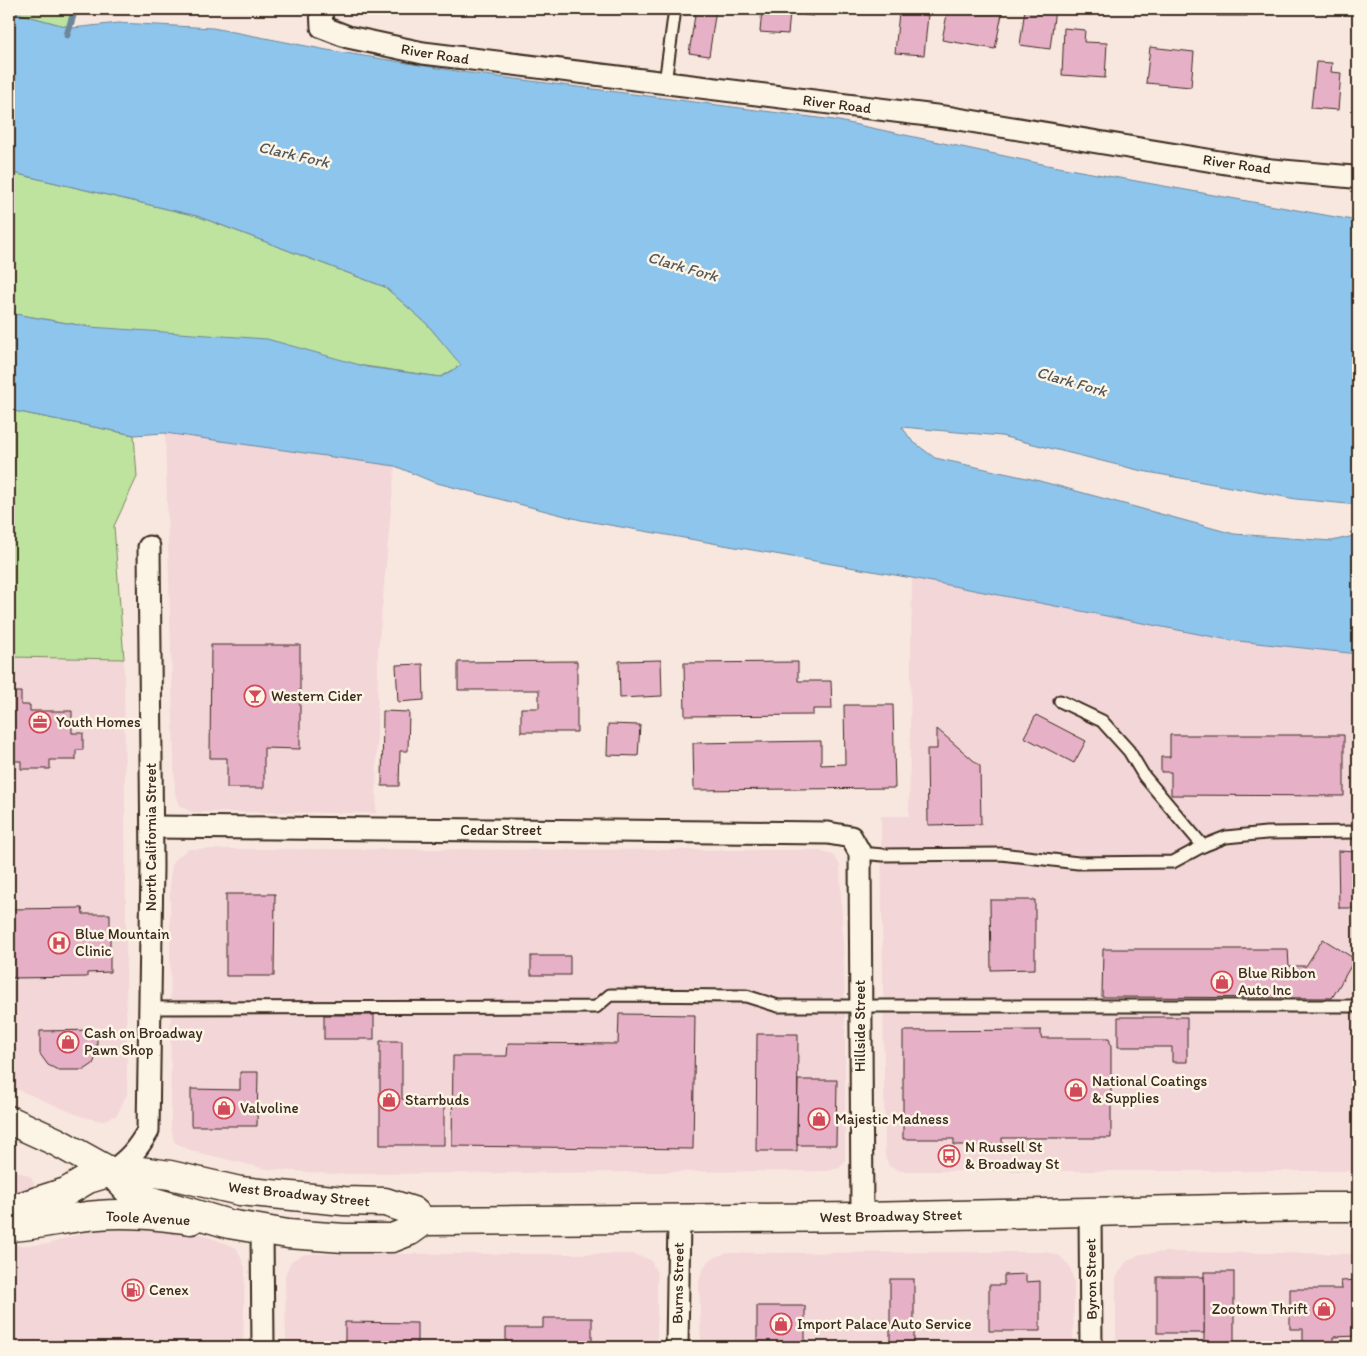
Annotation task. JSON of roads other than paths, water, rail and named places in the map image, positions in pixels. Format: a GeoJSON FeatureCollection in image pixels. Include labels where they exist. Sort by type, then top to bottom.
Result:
{"type":"FeatureCollection","features":[{"type":"Feature","properties":{"kind":"main road","name":"West Broadway Street"},"geometry":{"type":"LineString","coordinates":[[9,1120],[57,1142],[111,1172],[128,1190],[151,1201],[228,1224],[262,1230],[344,1238],[392,1238],[410,1231],[424,1221],[862,1217],[1358,1207]]}},
{"type":"Feature","properties":{"kind":"main road","name":"West Broadway Street"},"geometry":{"type":"LineString","coordinates":[[111,1172],[170,1175],[240,1191],[344,1201],[385,1202],[413,1211],[424,1221]]}},
{"type":"Feature","properties":{"kind":"main road"},"geometry":{"type":"LineString","coordinates":[[9,1210],[66,1192],[88,1180],[111,1172]]}},
{"type":"Feature","properties":{"kind":"main road","name":"Toole Avenue"},"geometry":{"type":"LineString","coordinates":[[9,1227],[24,1227],[114,1214],[228,1224]]}},
{"type":"Feature","properties":{"kind":"street","name":"River Road"},"geometry":{"type":"LineString","coordinates":[[322,18],[348,37],[423,54],[952,118],[1262,169],[1353,177]]}},
{"type":"Feature","properties":{"kind":"street","name":"North California Street"},"geometry":{"type":"LineString","coordinates":[[111,1172],[126,1162],[137,1150],[148,1131],[152,827],[149,546]]}},
{"type":"Feature","properties":{"kind":"street","name":"Cedar Street"},"geometry":{"type":"LineString","coordinates":[[152,827],[828,833],[855,845]]}},
{"type":"Feature","properties":{"kind":"street","name":"Hillside Street"},"geometry":{"type":"LineString","coordinates":[[855,845],[860,1007],[862,1217]]}},
{"type":"Feature","properties":{"kind":"street","name":"Byron Street"},"geometry":{"type":"LineString","coordinates":[[1090,1212],[1091,1347]]}},
{"type":"Feature","properties":{"kind":"street","name":"Burns Street"},"geometry":{"type":"LineString","coordinates":[[677,1347],[679,1219]]}},
{"type":"Feature","properties":{"kind":"street"},"geometry":{"type":"LineString","coordinates":[[262,1230],[264,1347]]}},
{"type":"Feature","properties":{"kind":"lane"},"geometry":{"type":"LineString","coordinates":[[665,83],[675,9]]}},
{"type":"Feature","properties":{"kind":"lane"},"geometry":{"type":"LineString","coordinates":[[1060,701],[1102,722],[1128,751],[1144,776],[1203,846]]}},
{"type":"Feature","properties":{"kind":"lane"},"geometry":{"type":"LineString","coordinates":[[855,845],[883,855],[1001,854],[1078,863],[1172,862],[1203,846],[1226,838],[1266,833],[1358,832]]}},
{"type":"Feature","properties":{"kind":"lane"},"geometry":{"type":"LineString","coordinates":[[150,1008],[596,1007],[610,994],[746,996],[778,1006],[1358,1006]]}},
{"type":"Feature","properties":{"kind":"water","name":"Clark Fork"},"geometry":{"type":"Polygon","coordinates":[[[9,11],[72,28],[119,23],[213,28],[327,50],[469,73],[834,120],[1047,165],[1358,221],[1358,505],[1296,499],[1142,471],[1001,436],[902,427],[912,441],[935,458],[1036,480],[1234,534],[1332,541],[1358,535],[1358,654],[1229,640],[912,578],[581,520],[433,482],[395,466],[165,433],[134,435],[9,410],[9,313],[90,327],[267,339],[367,367],[441,377],[461,365],[427,324],[385,287],[197,216],[9,172],[9,11]]]}},
{"type":"Feature","properties":{"kind":"waterway"},"geometry":{"type":"LineString","coordinates":[[67,35],[75,9]]}},
{"type":"Feature","properties":{"kind":"place","name":"Western Cider"},"geometry":{"type":"Point","coordinates":[255,696]}},
{"type":"Feature","properties":{"kind":"place","name":"Youth Homes"},"geometry":{"type":"Point","coordinates":[40,722]}},
{"type":"Feature","properties":{"kind":"place","name":"Blue Mountain Clinic"},"geometry":{"type":"Point","coordinates":[59,943]}},
{"type":"Feature","properties":{"kind":"place","name":"Blue Ribbon Auto Inc"},"geometry":{"type":"Point","coordinates":[1222,982]}},
{"type":"Feature","properties":{"kind":"place","name":"Cash on Broadway Pawn Shop"},"geometry":{"type":"Point","coordinates":[68,1042]}},
{"type":"Feature","properties":{"kind":"place","name":"National Coatings & Supplies"},"geometry":{"type":"Point","coordinates":[1076,1090]}},
{"type":"Feature","properties":{"kind":"place","name":"Starrbuds"},"geometry":{"type":"Point","coordinates":[389,1100]}},
{"type":"Feature","properties":{"kind":"place","name":"Valvoline"},"geometry":{"type":"Point","coordinates":[224,1108]}},
{"type":"Feature","properties":{"kind":"place","name":"Majestic Madness"},"geometry":{"type":"Point","coordinates":[819,1119]}},
{"type":"Feature","properties":{"kind":"place","name":"N Russell St & Broadway St"},"geometry":{"type":"Point","coordinates":[949,1156]}},
{"type":"Feature","properties":{"kind":"place","name":"Cenex"},"geometry":{"type":"Point","coordinates":[133,1290]}},
{"type":"Feature","properties":{"kind":"place","name":"Zootown Thrift"},"geometry":{"type":"Point","coordinates":[1324,1309]}},
{"type":"Feature","properties":{"kind":"place","name":"Import Palace Auto Service"},"geometry":{"type":"Point","coordinates":[781,1324]}}]}
